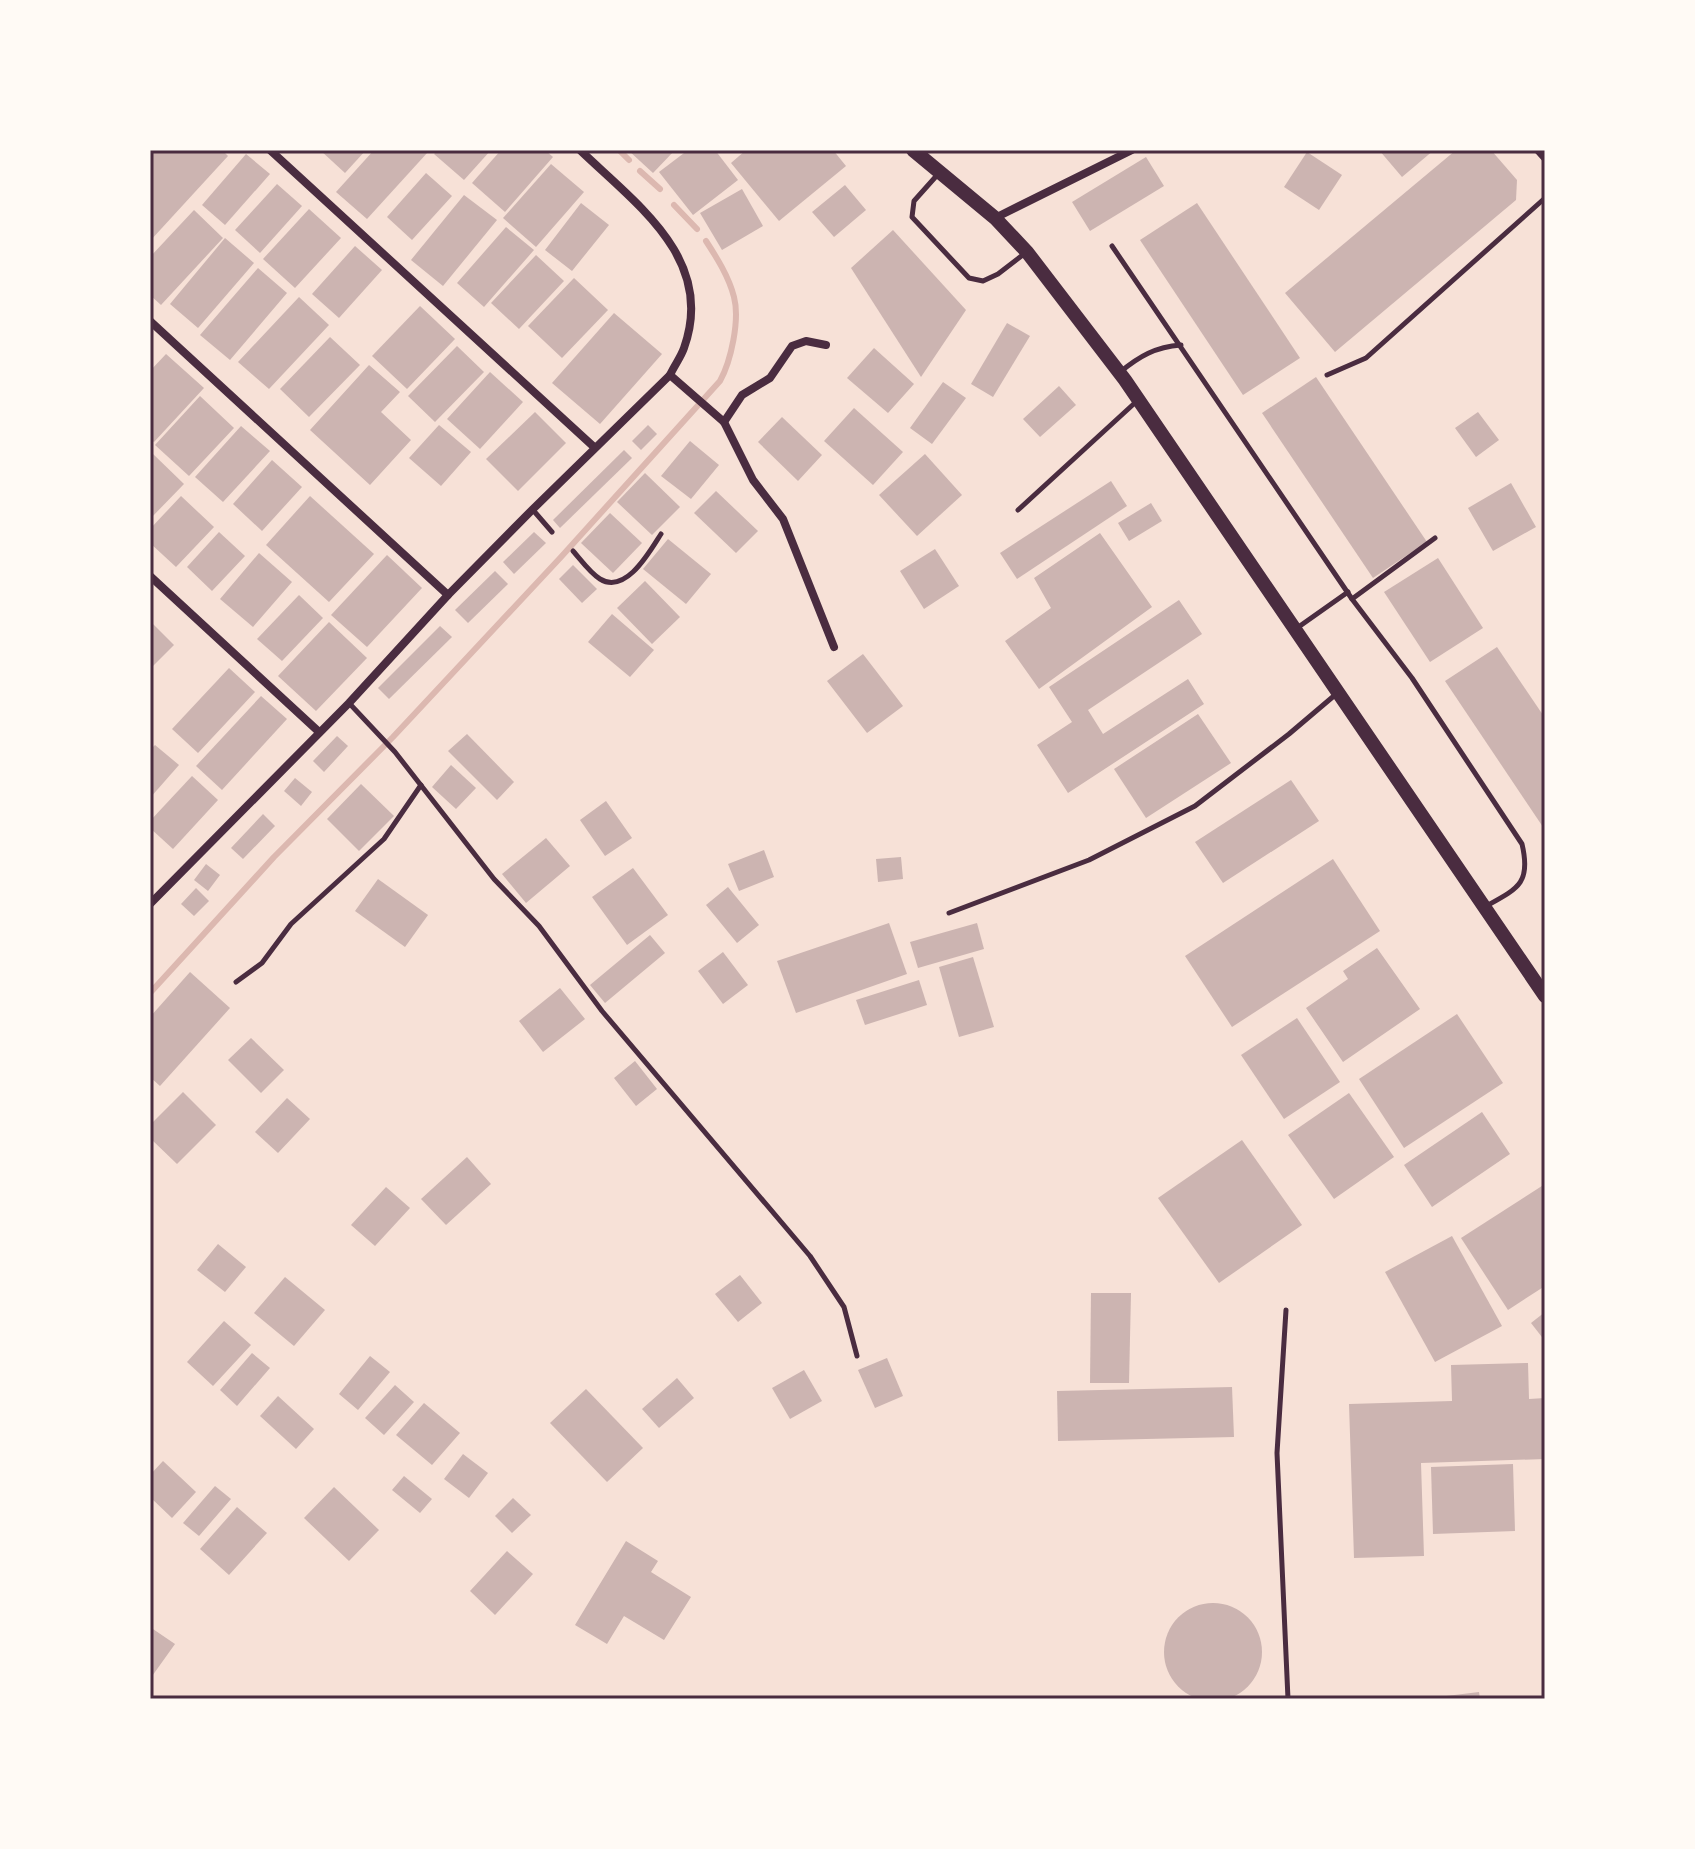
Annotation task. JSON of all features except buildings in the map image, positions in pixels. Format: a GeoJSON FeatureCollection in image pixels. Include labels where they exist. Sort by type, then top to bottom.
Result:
{"type":"FeatureCollection","features":[{"type":"Feature","properties":{"kind":"main road"},"geometry":{"type":"LineString","coordinates":[[913,150],[995,218],[1027,252],[1119,372],[1545,996]]}},
{"type":"Feature","properties":{"kind":"street"},"geometry":{"type":"LineString","coordinates":[[270,150],[594,447]]}},
{"type":"Feature","properties":{"kind":"street"},"geometry":{"type":"LineString","coordinates":[[152,898],[349,703],[448,595],[594,447],[670,375],[684,348],[692,306],[684,265],[666,234],[580,150]]}},
{"type":"Feature","properties":{"kind":"street"},"geometry":{"type":"LineString","coordinates":[[995,218],[1132,150]]}},
{"type":"Feature","properties":{"kind":"street"},"geometry":{"type":"LineString","coordinates":[[150,321],[448,595]]}},
{"type":"Feature","properties":{"kind":"street"},"geometry":{"type":"LineString","coordinates":[[724,422],[742,395],[770,378],[792,346],[806,341],[826,345]]}},
{"type":"Feature","properties":{"kind":"street"},"geometry":{"type":"LineString","coordinates":[[670,375],[724,422],[753,480],[783,519],[834,647]]}},
{"type":"Feature","properties":{"kind":"street"},"geometry":{"type":"LineString","coordinates":[[150,576],[318,731]]}},
{"type":"Feature","properties":{"kind":"lane"},"geometry":{"type":"LineString","coordinates":[[1536,150],[1545,160]]}},
{"type":"Feature","properties":{"kind":"lane"},"geometry":{"type":"LineString","coordinates":[[940,172],[914,201],[912,217],[969,278],[983,281],[998,274],[1027,252]]}},
{"type":"Feature","properties":{"kind":"lane"},"geometry":{"type":"LineString","coordinates":[[1327,375],[1366,358],[1545,198]]}},
{"type":"Feature","properties":{"kind":"lane"},"geometry":{"type":"LineString","coordinates":[[1112,246],[1352,599],[1412,678],[1522,844],[1527,865],[1523,880],[1508,894],[1484,908]]}},
{"type":"Feature","properties":{"kind":"lane"},"geometry":{"type":"LineString","coordinates":[[1119,372],[1142,354],[1163,346],[1181,345]]}},
{"type":"Feature","properties":{"kind":"lane"},"geometry":{"type":"LineString","coordinates":[[1018,510],[1139,400]]}},
{"type":"Feature","properties":{"kind":"lane"},"geometry":{"type":"LineString","coordinates":[[533,509],[552,532]]}},
{"type":"Feature","properties":{"kind":"lane"},"geometry":{"type":"LineString","coordinates":[[573,551],[600,579],[622,581],[638,567],[661,534]]}},
{"type":"Feature","properties":{"kind":"lane"},"geometry":{"type":"LineString","coordinates":[[1352,599],[1435,538]]}},
{"type":"Feature","properties":{"kind":"lane"},"geometry":{"type":"LineString","coordinates":[[1296,629],[1348,592]]}},
{"type":"Feature","properties":{"kind":"lane"},"geometry":{"type":"LineString","coordinates":[[949,913],[1089,860],[1195,806],[1339,692]]}},
{"type":"Feature","properties":{"kind":"lane"},"geometry":{"type":"LineString","coordinates":[[349,703],[367,726],[395,752],[486,869],[539,926],[602,1011],[810,1256],[844,1307],[857,1356]]}},
{"type":"Feature","properties":{"kind":"lane"},"geometry":{"type":"LineString","coordinates":[[236,982],[262,963],[291,924],[384,839],[421,785]]}},
{"type":"Feature","properties":{"kind":"lane"},"geometry":{"type":"LineString","coordinates":[[1286,1310],[1277,1453],[1288,1699]]}},
{"type":"Feature","properties":{"kind":"waterway"},"geometry":{"type":"LineString","coordinates":[[619,150],[629,160]]}},
{"type":"Feature","properties":{"kind":"waterway"},"geometry":{"type":"LineString","coordinates":[[640,171],[660,189]]}},
{"type":"Feature","properties":{"kind":"waterway"},"geometry":{"type":"LineString","coordinates":[[674,205],[697,229]]}},
{"type":"Feature","properties":{"kind":"waterway"},"geometry":{"type":"LineString","coordinates":[[150,993],[274,857],[393,737],[561,557],[720,381],[733,340],[736,306],[726,275],[706,241]]}}]}
